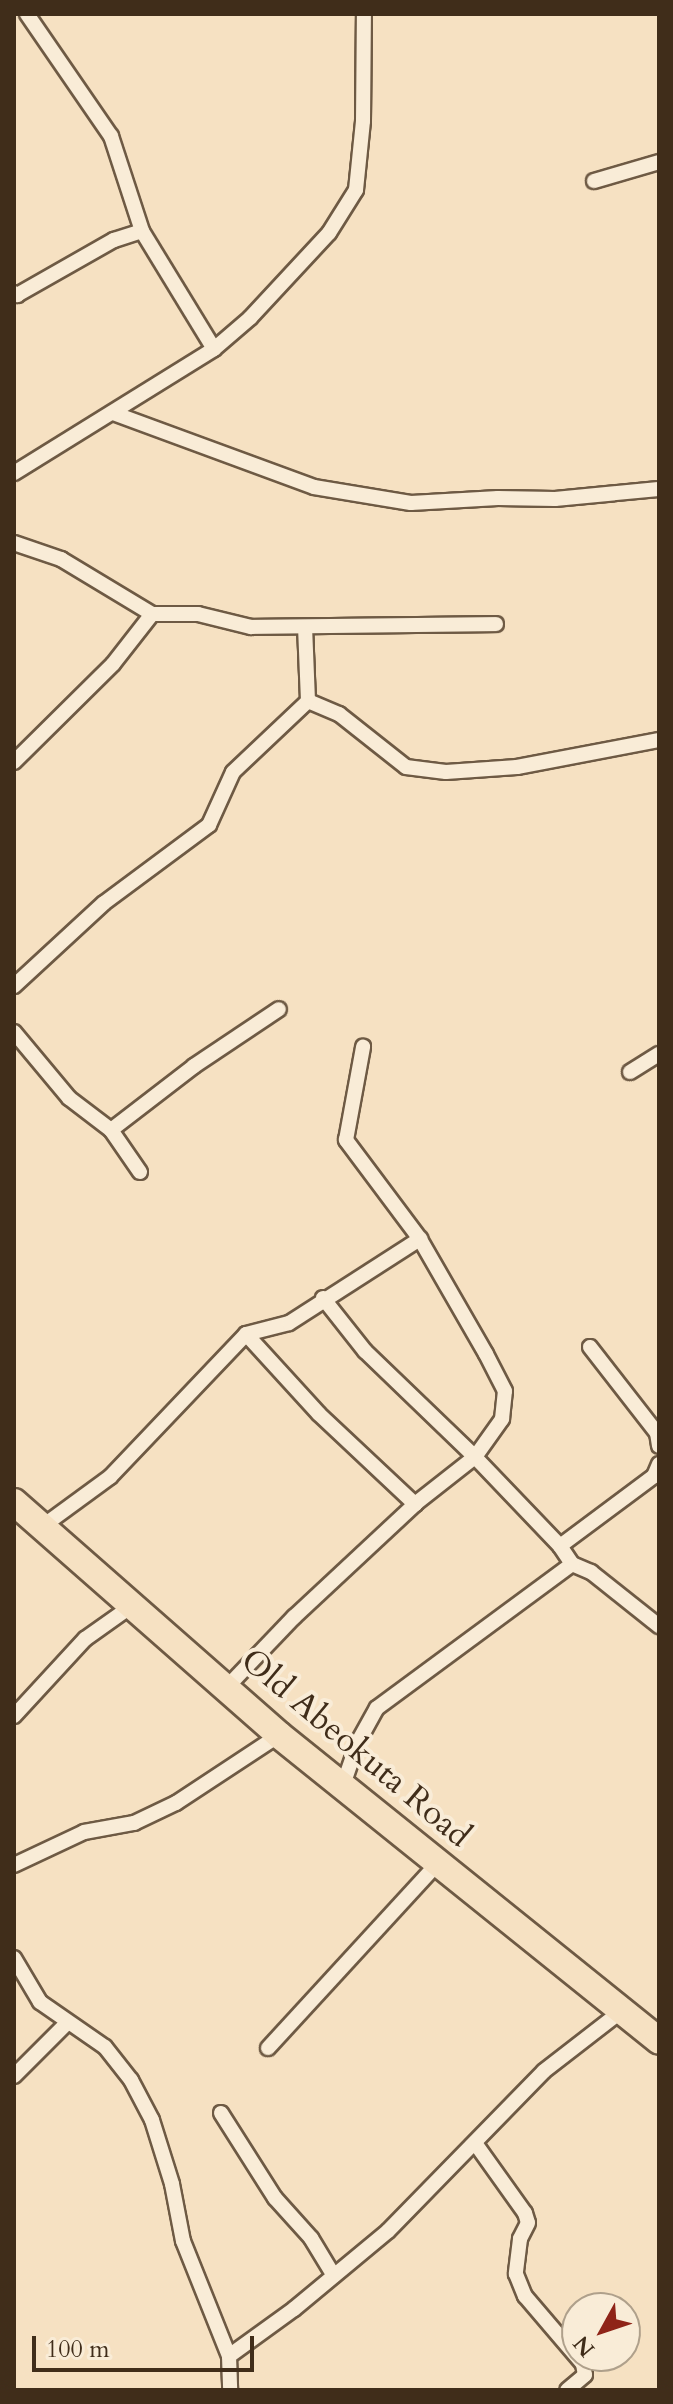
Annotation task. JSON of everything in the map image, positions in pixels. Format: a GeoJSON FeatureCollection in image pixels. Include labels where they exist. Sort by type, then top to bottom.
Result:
{"type":"FeatureCollection","features":[{"type":"Feature","properties":{"kind":"highway","name":"Old Abeokuta Road"},"geometry":{"type":"LineString","coordinates":[[14,1502],[279,1735],[659,2041]]}},
{"type":"Feature","properties":{"kind":"street"},"geometry":{"type":"LineString","coordinates":[[27,14],[111,136],[142,231],[214,349]]}},
{"type":"Feature","properties":{"kind":"street"},"geometry":{"type":"LineString","coordinates":[[14,473],[214,349],[250,318],[329,233],[356,190],[363,121],[364,14]]}},
{"type":"Feature","properties":{"kind":"street"},"geometry":{"type":"LineString","coordinates":[[594,181],[659,162]]}},
{"type":"Feature","properties":{"kind":"street"},"geometry":{"type":"LineString","coordinates":[[14,293],[17,295],[114,240],[142,231]]}},
{"type":"Feature","properties":{"kind":"street"},"geometry":{"type":"LineString","coordinates":[[113,413],[314,487],[411,503],[498,498],[555,499],[659,489]]}},
{"type":"Feature","properties":{"kind":"street"},"geometry":{"type":"LineString","coordinates":[[14,543],[61,559],[152,614],[198,614],[251,627],[496,624]]}},
{"type":"Feature","properties":{"kind":"street"},"geometry":{"type":"LineString","coordinates":[[14,762],[113,664],[152,614]]}},
{"type":"Feature","properties":{"kind":"street"},"geometry":{"type":"LineString","coordinates":[[14,986],[104,903],[209,825],[233,772],[308,701],[305,627]]}},
{"type":"Feature","properties":{"kind":"street"},"geometry":{"type":"LineString","coordinates":[[308,701],[339,714],[406,767],[433,770],[517,767],[659,740]]}},
{"type":"Feature","properties":{"kind":"street"},"geometry":{"type":"LineString","coordinates":[[111,1130],[194,1066],[279,1009]]}},
{"type":"Feature","properties":{"kind":"street"},"geometry":{"type":"LineString","coordinates":[[14,1032],[69,1098],[111,1130],[140,1172]]}},
{"type":"Feature","properties":{"kind":"street"},"geometry":{"type":"LineString","coordinates":[[227,1687],[294,1617],[415,1504],[475,1457],[502,1419],[505,1391],[420,1239],[346,1140],[363,1047]]}},
{"type":"Feature","properties":{"kind":"street"},"geometry":{"type":"LineString","coordinates":[[630,1072],[659,1054]]}},
{"type":"Feature","properties":{"kind":"street"},"geometry":{"type":"LineString","coordinates":[[43,1526],[110,1477],[246,1334],[289,1323],[323,1298],[420,1239]]}},
{"type":"Feature","properties":{"kind":"street"},"geometry":{"type":"LineString","coordinates":[[323,1298],[365,1351],[475,1457],[560,1546],[572,1564],[591,1572],[659,1626]]}},
{"type":"Feature","properties":{"kind":"street"},"geometry":{"type":"LineString","coordinates":[[246,1334],[319,1414],[415,1504]]}},
{"type":"Feature","properties":{"kind":"street"},"geometry":{"type":"LineString","coordinates":[[590,1347],[657,1433],[659,1446]]}},
{"type":"Feature","properties":{"kind":"street"},"geometry":{"type":"LineString","coordinates":[[560,1546],[654,1476],[659,1464]]}},
{"type":"Feature","properties":{"kind":"street"},"geometry":{"type":"LineString","coordinates":[[343,1785],[358,1742],[377,1708],[572,1564]]}},
{"type":"Feature","properties":{"kind":"street"},"geometry":{"type":"LineString","coordinates":[[14,1716],[85,1639],[133,1605]]}},
{"type":"Feature","properties":{"kind":"street"},"geometry":{"type":"LineString","coordinates":[[14,1865],[84,1832],[134,1823],[176,1803],[279,1735]]}},
{"type":"Feature","properties":{"kind":"street"},"geometry":{"type":"LineString","coordinates":[[268,2048],[438,1863]]}},
{"type":"Feature","properties":{"kind":"street"},"geometry":{"type":"LineString","coordinates":[[14,1958],[40,2002],[88,2032],[105,2047],[131,2080],[152,2120],[172,2184],[183,2241],[229,2356],[230,2390]]}},
{"type":"Feature","properties":{"kind":"street"},"geometry":{"type":"LineString","coordinates":[[229,2356],[388,2231],[544,2071],[620,2012]]}},
{"type":"Feature","properties":{"kind":"street"},"geometry":{"type":"LineString","coordinates":[[14,2076],[68,2022]]}},
{"type":"Feature","properties":{"kind":"street"},"geometry":{"type":"LineString","coordinates":[[221,2113],[275,2198],[311,2238],[334,2276]]}},
{"type":"Feature","properties":{"kind":"street"},"geometry":{"type":"LineString","coordinates":[[475,2143],[525,2213],[528,2223],[520,2239],[516,2274],[525,2296],[583,2364],[585,2375],[567,2390]]}}]}
